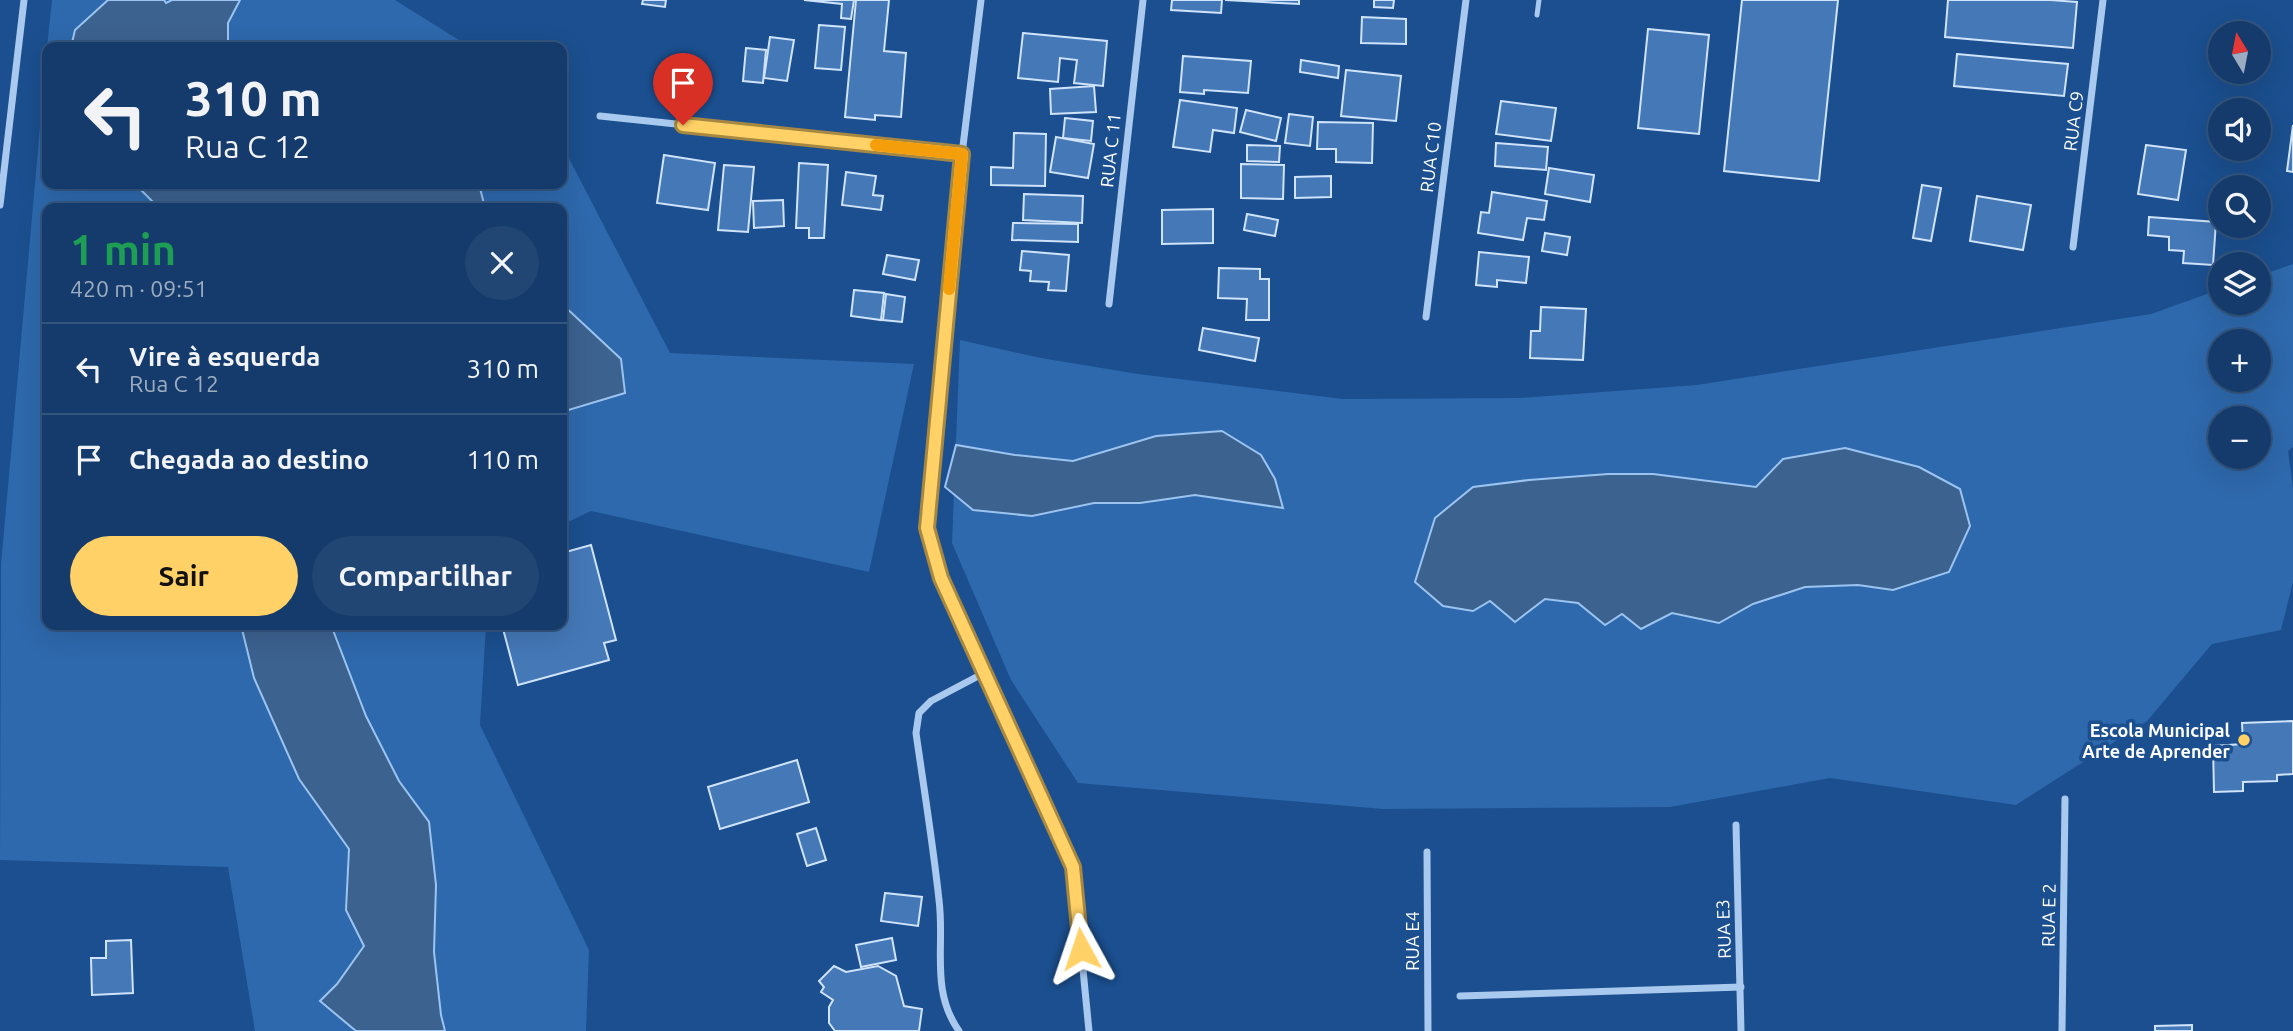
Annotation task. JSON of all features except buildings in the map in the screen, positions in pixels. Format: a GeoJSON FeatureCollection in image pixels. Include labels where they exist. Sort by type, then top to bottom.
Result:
{"type":"FeatureCollection","features":[{"type":"Feature","properties":{"kind":"street"},"geometry":{"type":"LineString","coordinates":[[0,205],[24,0]]}},
{"type":"Feature","properties":{"kind":"street"},"geometry":{"type":"LineString","coordinates":[[981,0],[962,154],[927,528],[941,578],[1073,867],[1089,1031]]}},
{"type":"Feature","properties":{"kind":"street","name":"RUA C 11"},"geometry":{"type":"LineString","coordinates":[[1108,304],[1143,0]]}},
{"type":"Feature","properties":{"kind":"street","name":"RUA C10"},"geometry":{"type":"LineString","coordinates":[[1426,317],[1465,0]]}},
{"type":"Feature","properties":{"kind":"street","name":"RUA C9"},"geometry":{"type":"LineString","coordinates":[[2073,247],[2104,0]]}},
{"type":"Feature","properties":{"kind":"street"},"geometry":{"type":"LineString","coordinates":[[600,116],[962,154]]}},
{"type":"Feature","properties":{"kind":"street"},"geometry":{"type":"LineString","coordinates":[[959,1031],[941,990],[940,902],[916,733],[919,713],[931,701],[984,673]]}},
{"type":"Feature","properties":{"kind":"street","name":"RUA E 2"},"geometry":{"type":"LineString","coordinates":[[2062,1031],[2065,799]]}},
{"type":"Feature","properties":{"kind":"street","name":"RUA E3"},"geometry":{"type":"LineString","coordinates":[[1736,825],[1741,1031]]}},
{"type":"Feature","properties":{"kind":"street","name":"RUA E4"},"geometry":{"type":"LineString","coordinates":[[1427,852],[1428,1031]]}},
{"type":"Feature","properties":{"kind":"street"},"geometry":{"type":"LineString","coordinates":[[1460,996],[1741,987]]}},
{"type":"Feature","properties":{"kind":"lane"},"geometry":{"type":"LineString","coordinates":[[1537,15],[1539,0]]}},
{"type":"Feature","properties":{"kind":"shaded area"},"geometry":{"type":"Polygon","coordinates":[[[52,0],[395,0],[462,42],[48,42],[52,0]]]}},
{"type":"Feature","properties":{"kind":"shaded area"},"geometry":{"type":"Polygon","coordinates":[[[108,0],[164,0],[166,3],[172,0],[240,0],[228,23],[228,42],[72,42],[75,30],[108,0]]]}},
{"type":"Feature","properties":{"kind":"shaded area"},"geometry":{"type":"Polygon","coordinates":[[[42,105],[42,189],[567,189],[567,155],[670,353],[914,364],[869,572],[591,511],[567,523],[567,203],[42,203],[42,630],[486,630],[480,725],[589,950],[586,1031],[255,1031],[228,867],[0,860],[1,565],[42,105]]]}},
{"type":"Feature","properties":{"kind":"shaded area"},"geometry":{"type":"Polygon","coordinates":[[[140,189],[480,189],[484,203],[154,203],[140,189]]]}},
{"type":"Feature","properties":{"kind":"shaded area"},"geometry":{"type":"Polygon","coordinates":[[[2293,264],[2293,447],[2288,451],[2293,488],[2293,582],[2281,630],[2212,644],[2147,721],[2016,805],[1830,778],[1670,807],[1383,809],[1078,783],[1011,680],[952,543],[960,340],[1041,358],[1138,374],[1343,399],[1519,398],[1697,385],[2151,314],[2208,294],[2208,315],[2271,315],[2271,272],[2293,264]]]}},
{"type":"Feature","properties":{"kind":"shaded area"},"geometry":{"type":"Polygon","coordinates":[[[567,309],[621,359],[625,393],[567,410],[567,309]]]}},
{"type":"Feature","properties":{"kind":"shaded area"},"geometry":{"type":"Polygon","coordinates":[[[1222,431],[1261,455],[1275,479],[1283,508],[1195,495],[1140,503],[1094,503],[1032,516],[973,510],[945,487],[956,445],[1073,461],[1156,436],[1222,431]]]}},
{"type":"Feature","properties":{"kind":"shaded area"},"geometry":{"type":"Polygon","coordinates":[[[1845,448],[1919,467],[1960,489],[1970,526],[1949,572],[1893,590],[1858,585],[1805,587],[1753,604],[1719,623],[1672,613],[1641,629],[1622,614],[1605,625],[1578,603],[1545,599],[1515,622],[1490,601],[1473,611],[1443,606],[1415,582],[1435,518],[1473,487],[1608,474],[1653,474],[1756,487],[1783,459],[1845,448]]]}},
{"type":"Feature","properties":{"kind":"shaded area"},"geometry":{"type":"Polygon","coordinates":[[[242,630],[333,630],[366,716],[399,781],[429,822],[436,885],[434,952],[445,1031],[356,1031],[320,1001],[337,984],[364,946],[346,910],[349,849],[299,779],[254,678],[242,630]]]}},
{"type":"Feature","properties":{"kind":"slow traffic"},"geometry":{"type":"LineString","coordinates":[[876,145],[962,154],[949,289]]}},
{"type":"Feature","properties":{"kind":"place","name":"Escola Municipal Arte de Aprender"},"geometry":{"type":"Point","coordinates":[2244,740]}},
{"type":"Feature","properties":{"kind":"route"},"geometry":{"type":"LineString","coordinates":[[683,125],[962,154],[927,528],[941,578],[1073,867],[1081,949]]}}]}
